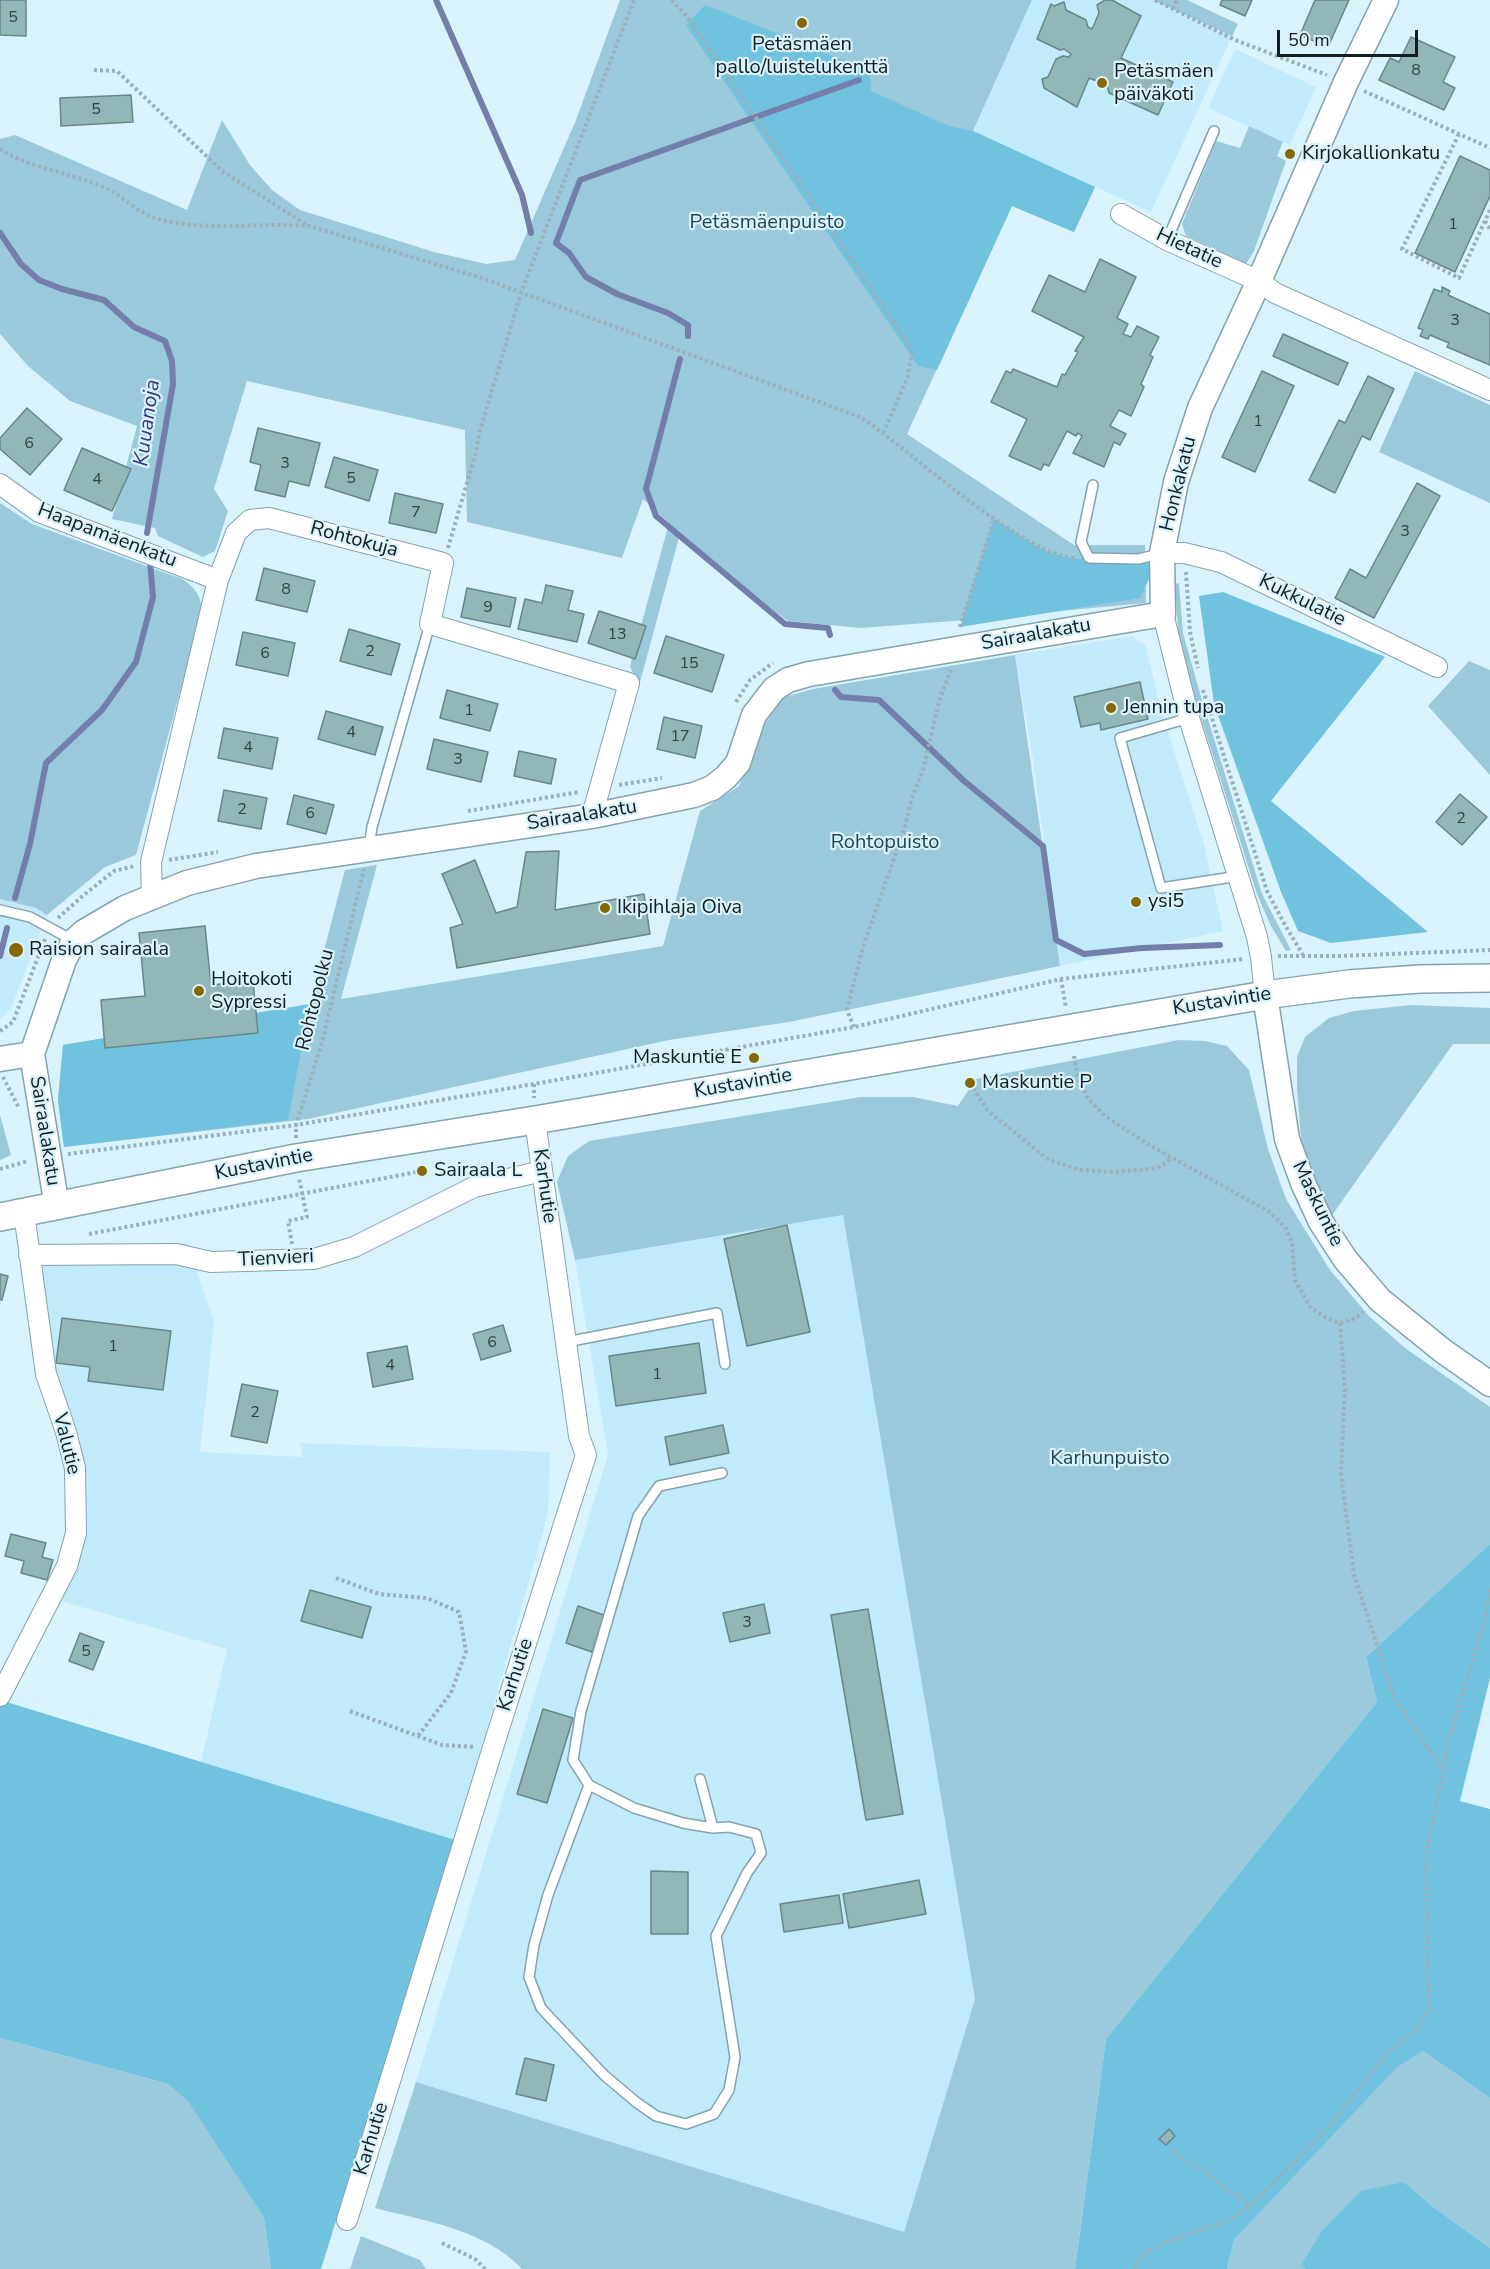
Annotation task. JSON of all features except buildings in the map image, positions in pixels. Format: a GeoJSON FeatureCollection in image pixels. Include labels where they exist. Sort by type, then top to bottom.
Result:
{"type":"FeatureCollection","features":[{"type":"Feature","properties":{"kind":"main road","name":"Kustavintie"},"geometry":{"type":"LineString","coordinates":[[12,1215],[296,1158],[535,1120],[1265,995],[1349,984],[1420,979],[1490,978]]}},
{"type":"Feature","properties":{"kind":"street","name":"Honkakatu"},"geometry":{"type":"LineString","coordinates":[[1265,995],[1261,957],[1239,876],[1189,718],[1163,614],[1173,553],[1176,482],[1200,408],[1259,281],[1356,87],[1386,0]]}},
{"type":"Feature","properties":{"kind":"street","name":"Hietatie"},"geometry":{"type":"LineString","coordinates":[[1121,214],[1167,240],[1259,281]]}},
{"type":"Feature","properties":{"kind":"street"},"geometry":{"type":"LineString","coordinates":[[1259,281],[1275,293],[1490,390]]}},
{"type":"Feature","properties":{"kind":"street","name":"Haapamäenkatu"},"geometry":{"type":"LineString","coordinates":[[0,484],[39,512],[218,580]]}},
{"type":"Feature","properties":{"kind":"street","name":"Rohtokuja"},"geometry":{"type":"LineString","coordinates":[[152,897],[152,862],[218,580],[236,533],[250,520],[268,518],[443,563]]}},
{"type":"Feature","properties":{"kind":"street","name":"Kukkulatie"},"geometry":{"type":"LineString","coordinates":[[1173,553],[1221,562],[1437,667]]}},
{"type":"Feature","properties":{"kind":"street"},"geometry":{"type":"LineString","coordinates":[[443,563],[430,624],[629,683],[592,816]]}},
{"type":"Feature","properties":{"kind":"street","name":"Sairaalakatu"},"geometry":{"type":"LineString","coordinates":[[57,1207],[35,1157],[32,1054],[64,960],[74,941],[101,920],[187,883],[256,866],[592,816],[674,801],[712,788],[726,777],[738,763],[754,715],[762,702],[774,689],[788,680],[958,638],[1163,614]]}},
{"type":"Feature","properties":{"kind":"street","name":"Maskuntie"},"geometry":{"type":"LineString","coordinates":[[1265,995],[1287,1139],[1303,1184],[1321,1222],[1345,1259],[1380,1300],[1443,1351],[1490,1384]]}},
{"type":"Feature","properties":{"kind":"street","name":"Sairaalakatu"},"geometry":{"type":"LineString","coordinates":[[0,1059],[32,1054]]}},
{"type":"Feature","properties":{"kind":"street","name":"Karhutie"},"geometry":{"type":"LineString","coordinates":[[347,2220],[586,1455],[579,1436],[535,1120]]}},
{"type":"Feature","properties":{"kind":"street","name":"Tienvieri"},"geometry":{"type":"LineString","coordinates":[[29,1255],[176,1254],[211,1262],[315,1258],[354,1247],[474,1187],[542,1171]]}},
{"type":"Feature","properties":{"kind":"street","name":"Valutie"},"geometry":{"type":"LineString","coordinates":[[0,1696],[67,1566],[76,1533],[75,1468],[66,1432],[46,1374],[29,1255],[12,1215]]}},
{"type":"Feature","properties":{"kind":"lane"},"geometry":{"type":"LineString","coordinates":[[1167,240],[1214,131]]}},
{"type":"Feature","properties":{"kind":"lane"},"geometry":{"type":"LineString","coordinates":[[1093,485],[1081,542],[1089,558],[1138,559],[1173,553]]}},
{"type":"Feature","properties":{"kind":"lane"},"geometry":{"type":"LineString","coordinates":[[369,848],[372,827],[430,624]]}},
{"type":"Feature","properties":{"kind":"lane"},"geometry":{"type":"LineString","coordinates":[[1189,718],[1120,738],[1161,888],[1239,876]]}},
{"type":"Feature","properties":{"kind":"lane"},"geometry":{"type":"LineString","coordinates":[[0,910],[30,917],[74,941]]}},
{"type":"Feature","properties":{"kind":"lane"},"geometry":{"type":"LineString","coordinates":[[566,1342],[717,1313],[725,1364]]}},
{"type":"Feature","properties":{"kind":"lane"},"geometry":{"type":"LineString","coordinates":[[589,1785],[548,1895],[534,1945],[529,1977],[541,2008],[604,2075],[656,2116],[686,2124],[714,2114],[729,2090],[735,2057],[716,1936],[760,1853],[756,1833],[729,1827],[683,1823],[634,1808],[589,1785],[573,1760],[581,1711],[638,1516],[659,1486],[722,1473]]}},
{"type":"Feature","properties":{"kind":"lane"},"geometry":{"type":"LineString","coordinates":[[700,1779],[713,1827]]}},
{"type":"Feature","properties":{"kind":"path"},"geometry":{"type":"LineString","coordinates":[[443,563],[521,293],[633,0]]}},
{"type":"Feature","properties":{"kind":"path"},"geometry":{"type":"LineString","coordinates":[[672,0],[691,22],[912,349],[908,376],[884,432]]}},
{"type":"Feature","properties":{"kind":"path"},"geometry":{"type":"LineString","coordinates":[[1155,0],[1235,40],[1356,87],[1490,148]]}},
{"type":"Feature","properties":{"kind":"path"},"geometry":{"type":"LineString","coordinates":[[1173,9],[1177,0]]}},
{"type":"Feature","properties":{"kind":"path"},"geometry":{"type":"LineString","coordinates":[[94,70],[117,71],[222,171],[309,226]]}},
{"type":"Feature","properties":{"kind":"path"},"geometry":{"type":"LineString","coordinates":[[1356,87],[1361,102]]}},
{"type":"Feature","properties":{"kind":"path"},"geometry":{"type":"LineString","coordinates":[[1459,134],[1402,249],[1459,278],[1490,210]]}},
{"type":"Feature","properties":{"kind":"path"},"geometry":{"type":"LineString","coordinates":[[0,149],[16,159],[104,187],[156,219],[197,225],[309,226],[482,278],[860,417],[884,432],[994,519],[1047,551],[1070,558],[1089,558]]}},
{"type":"Feature","properties":{"kind":"path"},"geometry":{"type":"LineString","coordinates":[[1485,221],[1490,230]]}},
{"type":"Feature","properties":{"kind":"path"},"geometry":{"type":"LineString","coordinates":[[854,1027],[847,1010],[862,947],[892,868],[913,795],[923,770],[933,724],[953,664],[958,638],[994,519]]}},
{"type":"Feature","properties":{"kind":"path"},"geometry":{"type":"LineString","coordinates":[[1173,553],[1203,690],[1268,891],[1303,955]]}},
{"type":"Feature","properties":{"kind":"path"},"geometry":{"type":"LineString","coordinates":[[958,638],[971,626]]}},
{"type":"Feature","properties":{"kind":"path"},"geometry":{"type":"LineString","coordinates":[[734,707],[738,696],[750,680],[766,666],[777,661]]}},
{"type":"Feature","properties":{"kind":"path"},"geometry":{"type":"LineString","coordinates":[[463,812],[663,778]]}},
{"type":"Feature","properties":{"kind":"path","name":"Rohtopolku"},"geometry":{"type":"LineString","coordinates":[[295,1259],[288,1221],[307,1217],[296,1158],[296,1125],[321,1046],[369,848]]}},
{"type":"Feature","properties":{"kind":"path"},"geometry":{"type":"LineString","coordinates":[[0,1031],[13,1022],[35,961],[50,928],[60,915],[114,871],[152,862],[221,851]]}},
{"type":"Feature","properties":{"kind":"path"},"geometry":{"type":"LineString","coordinates":[[0,1169],[35,1157],[296,1125],[854,1027],[1061,979],[1261,957],[1490,950]]}},
{"type":"Feature","properties":{"kind":"path"},"geometry":{"type":"LineString","coordinates":[[1061,979],[1066,1009]]}},
{"type":"Feature","properties":{"kind":"path"},"geometry":{"type":"LineString","coordinates":[[1074,1056],[1078,1078],[1089,1099],[1104,1116],[1151,1146],[1268,1211],[1286,1227],[1292,1242],[1295,1281],[1311,1308],[1326,1318],[1340,1323],[1356,1318],[1380,1300]]}},
{"type":"Feature","properties":{"kind":"path"},"geometry":{"type":"LineString","coordinates":[[1,1072],[22,1113]]}},
{"type":"Feature","properties":{"kind":"path"},"geometry":{"type":"LineString","coordinates":[[970,1083],[987,1111],[1049,1160],[1080,1170],[1113,1172],[1158,1168],[1173,1158]]}},
{"type":"Feature","properties":{"kind":"path"},"geometry":{"type":"LineString","coordinates":[[86,1235],[422,1171]]}},
{"type":"Feature","properties":{"kind":"path"},"geometry":{"type":"LineString","coordinates":[[1340,1323],[1345,1389],[1341,1473],[1354,1575],[1395,1699],[1444,1771]]}},
{"type":"Feature","properties":{"kind":"path"},"geometry":{"type":"LineString","coordinates":[[336,1578],[379,1594],[427,1598],[459,1612],[466,1651],[451,1693],[418,1736]]}},
{"type":"Feature","properties":{"kind":"path"},"geometry":{"type":"LineString","coordinates":[[1134,2269],[1141,2255],[1168,2241],[1230,2220],[1251,2205],[1333,2122],[1388,2052],[1418,2028],[1429,2007],[1426,1856],[1449,1739],[1485,1619],[1490,1588]]}},
{"type":"Feature","properties":{"kind":"path"},"geometry":{"type":"LineString","coordinates":[[350,1711],[442,1745],[471,1748],[495,1741]]}},
{"type":"Feature","properties":{"kind":"path"},"geometry":{"type":"LineString","coordinates":[[1172,2150],[1180,2158],[1201,2169],[1221,2186],[1251,2205]]}},
{"type":"Feature","properties":{"kind":"path"},"geometry":{"type":"LineString","coordinates":[[442,2243],[475,2259],[485,2269]]}},
{"type":"Feature","properties":{"kind":"shaded area","name":"Petäsmäen päiväkoti"},"geometry":{"type":"Polygon","coordinates":[[[1032,0],[1153,0],[1232,36],[1151,212],[973,131],[1032,0]]]}},
{"type":"Feature","properties":{"kind":"shaded area"},"geometry":{"type":"Polygon","coordinates":[[[705,5],[870,72],[871,91],[949,126],[973,131],[1095,187],[1074,232],[1012,206],[937,370],[918,366],[686,25],[705,5]]]}},
{"type":"Feature","properties":{"kind":"shaded area"},"geometry":{"type":"Polygon","coordinates":[[[1235,49],[1316,87],[1290,145],[1208,108],[1235,49]]]}},
{"type":"Feature","properties":{"kind":"shaded area"},"geometry":{"type":"Polygon","coordinates":[[[994,519],[1030,542],[1059,556],[1080,559],[1154,561],[1163,577],[1150,577],[1140,598],[960,627],[994,519]]]}},
{"type":"Feature","properties":{"kind":"shaded area"},"geometry":{"type":"Polygon","coordinates":[[[1223,592],[1385,657],[1271,801],[1428,932],[1331,943],[1298,931],[1281,892],[1214,704],[1199,596],[1223,592]]]}},
{"type":"Feature","properties":{"kind":"shaded area"},"geometry":{"type":"Polygon","coordinates":[[[1132,636],[1146,646],[1160,707],[1204,845],[1223,931],[1060,966],[1033,759],[1015,655],[1132,636]]]}},
{"type":"Feature","properties":{"kind":"shaded area","name":"Raision sairaala"},"geometry":{"type":"Polygon","coordinates":[[[0,899],[36,908],[47,915],[11,1009],[0,1019],[0,899]]]}},
{"type":"Feature","properties":{"kind":"shaded area"},"geometry":{"type":"Polygon","coordinates":[[[310,1004],[288,1120],[64,1147],[58,1100],[63,1045],[310,1004]]]}},
{"type":"Feature","properties":{"kind":"shaded area"},"geometry":{"type":"Polygon","coordinates":[[[843,1215],[975,1999],[904,2232],[416,2082],[608,1455],[575,1260],[843,1215]]]}},
{"type":"Feature","properties":{"kind":"shaded area"},"geometry":{"type":"Polygon","coordinates":[[[187,1243],[214,1322],[200,1452],[303,1457],[300,1443],[550,1452],[548,1514],[455,1840],[201,1762],[227,1649],[57,1600],[69,1586],[83,1529],[61,1435],[36,1244],[187,1243]]]}},
{"type":"Feature","properties":{"kind":"shaded area"},"geometry":{"type":"Polygon","coordinates":[[[1490,1544],[1490,1678],[1460,1801],[1490,1809],[1490,2098],[1423,2051],[1397,2067],[1234,2240],[1227,2269],[1075,2269],[1106,2039],[1377,1702],[1366,1657],[1490,1544]]]}},
{"type":"Feature","properties":{"kind":"shaded area"},"geometry":{"type":"Polygon","coordinates":[[[0,1700],[455,1840],[321,2269],[271,2269],[264,2218],[188,2101],[168,2084],[0,2038],[0,1700]]]}},
{"type":"Feature","properties":{"kind":"shaded area"},"geometry":{"type":"Polygon","coordinates":[[[1404,2182],[1432,2206],[1490,2248],[1490,2269],[1306,2269],[1302,2264],[1321,2232],[1361,2191],[1404,2182]]]}},
{"type":"Feature","properties":{"kind":"green space","name":"Petäsmäenpuisto"},"geometry":{"type":"Polygon","coordinates":[[[620,0],[1032,0],[973,131],[1095,187],[1074,232],[1012,206],[907,434],[1074,545],[1145,545],[1146,603],[860,628],[788,621],[680,534],[639,686],[630,666],[669,523],[643,499],[622,558],[467,522],[465,430],[247,381],[214,489],[228,511],[215,551],[203,557],[158,536],[155,528],[112,519],[137,426],[70,401],[28,366],[0,334],[0,139],[15,135],[187,210],[222,120],[250,165],[272,190],[300,210],[434,252],[486,264],[515,260],[576,120],[620,0]]]}},
{"type":"Feature","properties":{"kind":"green space"},"geometry":{"type":"Polygon","coordinates":[[[1153,0],[1187,0],[1238,24],[1232,36],[1153,0]]]}},
{"type":"Feature","properties":{"kind":"green space"},"geometry":{"type":"Polygon","coordinates":[[[1249,126],[1283,142],[1277,156],[1286,161],[1254,251],[1246,264],[1186,236],[1182,224],[1216,141],[1240,148],[1249,126]]]}},
{"type":"Feature","properties":{"kind":"green space"},"geometry":{"type":"Polygon","coordinates":[[[1415,371],[1490,405],[1490,503],[1379,452],[1415,371]]]}},
{"type":"Feature","properties":{"kind":"green space"},"geometry":{"type":"Polygon","coordinates":[[[0,503],[32,524],[182,579],[196,592],[202,610],[136,855],[105,867],[47,915],[36,908],[0,899],[0,503]]]}},
{"type":"Feature","properties":{"kind":"green space"},"geometry":{"type":"Polygon","coordinates":[[[1179,583],[1183,633],[1199,690],[1262,894],[1291,950],[1286,951],[1271,926],[1257,894],[1193,693],[1178,630],[1175,584],[1179,583]]]}},
{"type":"Feature","properties":{"kind":"green space","name":"Rohtopuisto"},"geometry":{"type":"Polygon","coordinates":[[[1015,655],[1060,966],[789,1022],[669,1040],[308,1119],[64,1147],[58,1100],[63,1045],[310,1004],[345,870],[377,865],[341,999],[663,946],[700,811],[739,786],[762,728],[784,697],[813,689],[1015,655]]]}},
{"type":"Feature","properties":{"kind":"green space"},"geometry":{"type":"Polygon","coordinates":[[[1469,661],[1490,670],[1490,775],[1428,706],[1469,661]]]}},
{"type":"Feature","properties":{"kind":"green space"},"geometry":{"type":"Polygon","coordinates":[[[1411,1005],[1490,1008],[1490,1044],[1453,1044],[1330,1218],[1302,1149],[1297,1057],[1305,1037],[1329,1018],[1354,1011],[1411,1005]]]}},
{"type":"Feature","properties":{"kind":"green space","name":"Karhunpuisto"},"geometry":{"type":"Polygon","coordinates":[[[1179,1040],[1205,1041],[1227,1046],[1249,1070],[1268,1149],[1286,1199],[1330,1270],[1369,1316],[1405,1348],[1490,1407],[1490,1544],[1366,1657],[1377,1702],[1106,2039],[1075,2269],[522,2269],[491,2245],[473,2236],[375,2208],[416,2082],[904,2232],[975,1999],[843,1215],[575,1260],[557,1182],[568,1156],[589,1141],[861,1097],[913,1097],[958,1106],[976,1079],[1179,1040]]]}},
{"type":"Feature","properties":{"kind":"green space"},"geometry":{"type":"Polygon","coordinates":[[[0,1115],[11,1155],[0,1160],[0,1115]]]}},
{"type":"Feature","properties":{"kind":"green space"},"geometry":{"type":"Polygon","coordinates":[[[0,2038],[168,2084],[188,2100],[264,2218],[271,2269],[0,2269],[0,2038]]]}},
{"type":"Feature","properties":{"kind":"green space"},"geometry":{"type":"Polygon","coordinates":[[[1423,2051],[1490,2098],[1490,2248],[1432,2206],[1404,2182],[1303,2264],[1306,2269],[1227,2269],[1234,2240],[1397,2066],[1423,2051]]]}},
{"type":"Feature","properties":{"kind":"green space"},"geometry":{"type":"Polygon","coordinates":[[[361,2236],[420,2260],[426,2269],[350,2269],[361,2236]]]}},
{"type":"Feature","properties":{"kind":"waterway"},"geometry":{"type":"LineString","coordinates":[[436,0],[522,195],[531,233]]}},
{"type":"Feature","properties":{"kind":"waterway"},"geometry":{"type":"LineString","coordinates":[[688,336],[688,325],[668,313],[617,294],[586,277],[569,253],[556,243],[580,180],[859,80]]}},
{"type":"Feature","properties":{"kind":"waterway","name":"Kuuanoja"},"geometry":{"type":"LineString","coordinates":[[0,233],[21,264],[39,280],[62,289],[104,300],[134,327],[165,341],[172,361],[173,384],[147,533]]}},
{"type":"Feature","properties":{"kind":"waterway"},"geometry":{"type":"LineString","coordinates":[[680,359],[646,489],[656,516],[785,624],[828,628],[830,635]]}},
{"type":"Feature","properties":{"kind":"waterway","name":"Kuuanoja"},"geometry":{"type":"LineString","coordinates":[[15,898],[30,844],[46,763],[102,710],[136,662],[153,597],[150,562]]}},
{"type":"Feature","properties":{"kind":"waterway"},"geometry":{"type":"LineString","coordinates":[[835,690],[841,697],[879,700],[963,780],[1043,846],[1056,940],[1084,954],[1142,948],[1220,945]]}},
{"type":"Feature","properties":{"kind":"waterway","name":"Kuuanoja"},"geometry":{"type":"LineString","coordinates":[[0,956],[7,928]]}},
{"type":"Feature","properties":{"kind":"place","name":"Petäsmäen pallo/luistelukenttä"},"geometry":{"type":"Point","coordinates":[802,23]}},
{"type":"Feature","properties":{"kind":"place","name":"Petäsmäen päiväkoti"},"geometry":{"type":"Point","coordinates":[1102,83]}},
{"type":"Feature","properties":{"kind":"place","name":"Kirjokallionkatu"},"geometry":{"type":"Point","coordinates":[1290,154]}},
{"type":"Feature","properties":{"kind":"place","name":"Jennin tupa"},"geometry":{"type":"Point","coordinates":[1111,708]}},
{"type":"Feature","properties":{"kind":"place","name":"ysi5"},"geometry":{"type":"Point","coordinates":[1136,902]}},
{"type":"Feature","properties":{"kind":"place","name":"Ikipihlaja Oiva"},"geometry":{"type":"Point","coordinates":[605,908]}},
{"type":"Feature","properties":{"kind":"place","name":"Raision sairaala"},"geometry":{"type":"Point","coordinates":[16,950]}},
{"type":"Feature","properties":{"kind":"place","name":"Hoitokoti Sypressi"},"geometry":{"type":"Point","coordinates":[199,991]}},
{"type":"Feature","properties":{"kind":"place","name":"Maskuntie E"},"geometry":{"type":"Point","coordinates":[754,1058]}},
{"type":"Feature","properties":{"kind":"place","name":"Maskuntie P"},"geometry":{"type":"Point","coordinates":[970,1083]}},
{"type":"Feature","properties":{"kind":"place","name":"Sairaala L"},"geometry":{"type":"Point","coordinates":[422,1171]}}]}
